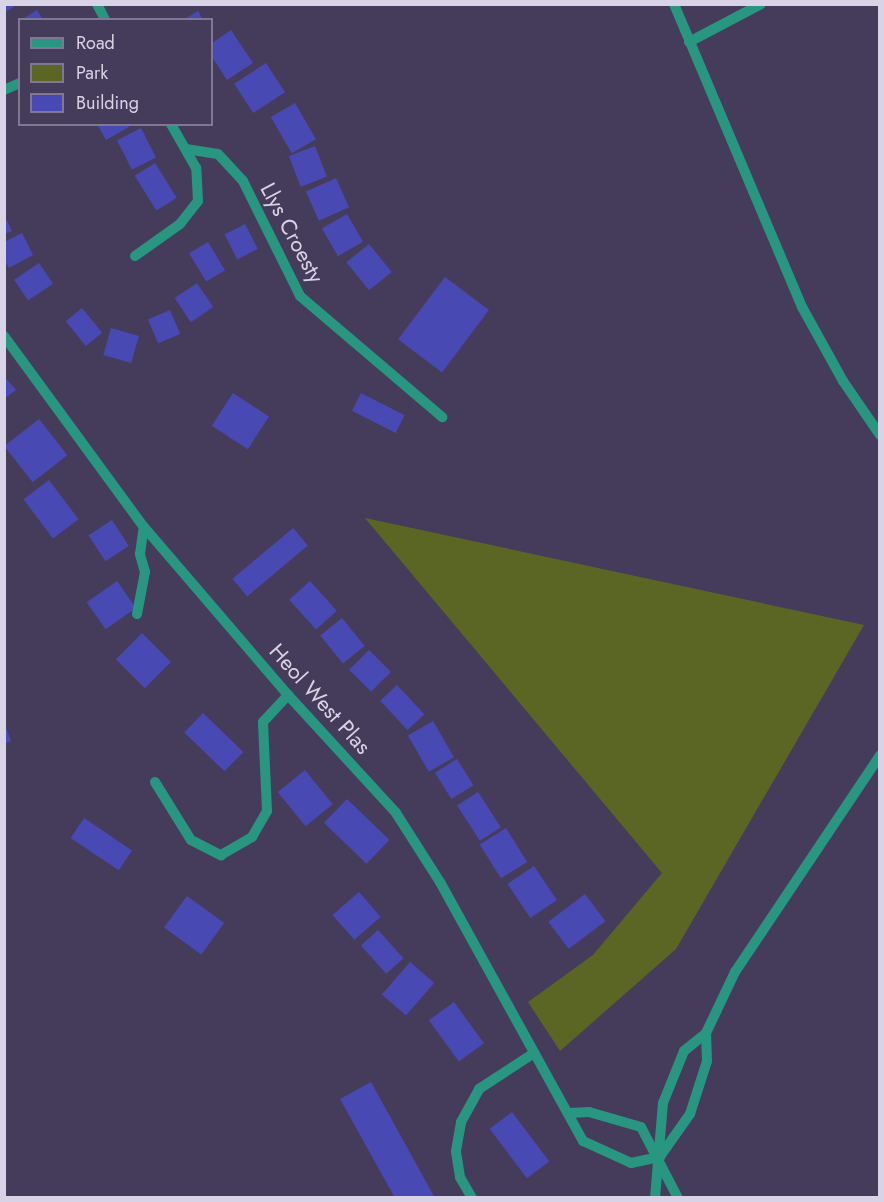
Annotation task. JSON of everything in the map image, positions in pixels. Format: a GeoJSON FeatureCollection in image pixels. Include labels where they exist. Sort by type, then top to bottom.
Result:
{"type":"FeatureCollection","features":[{"type":"Feature","properties":{"kind":"street"},"geometry":{"type":"LineString","coordinates":[[97,4],[104,18]]}},
{"type":"Feature","properties":{"kind":"street"},"geometry":{"type":"LineString","coordinates":[[674,4],[802,308],[843,381],[879,435]]}},
{"type":"Feature","properties":{"kind":"street"},"geometry":{"type":"LineString","coordinates":[[689,42],[761,4]]}},
{"type":"Feature","properties":{"kind":"street"},"geometry":{"type":"LineString","coordinates":[[4,90],[18,84]]}},
{"type":"Feature","properties":{"kind":"street"},"geometry":{"type":"LineString","coordinates":[[135,255],[180,224],[198,201],[196,168],[172,126]]}},
{"type":"Feature","properties":{"kind":"street","name":"Llys Croesty"},"geometry":{"type":"LineString","coordinates":[[186,149],[218,154],[243,181],[300,296],[442,417]]}},
{"type":"Feature","properties":{"kind":"street","name":"Heol West Plas"},"geometry":{"type":"LineString","coordinates":[[4,336],[144,527],[288,695],[396,813],[446,892],[534,1053],[570,1113],[583,1141],[631,1163],[660,1157]]}},
{"type":"Feature","properties":{"kind":"street"},"geometry":{"type":"LineString","coordinates":[[137,614],[145,572],[140,554],[144,527]]}},
{"type":"Feature","properties":{"kind":"street"},"geometry":{"type":"LineString","coordinates":[[154,782],[191,840],[220,855],[252,837],[267,811],[263,722],[288,695]]}},
{"type":"Feature","properties":{"kind":"street"},"geometry":{"type":"LineString","coordinates":[[655,1197],[663,1103],[684,1051],[706,1033],[735,972],[879,755]]}},
{"type":"Feature","properties":{"kind":"street"},"geometry":{"type":"LineString","coordinates":[[660,1157],[690,1114],[707,1061],[706,1033]]}},
{"type":"Feature","properties":{"kind":"street"},"geometry":{"type":"LineString","coordinates":[[472,1197],[460,1177],[456,1151],[461,1122],[479,1089],[534,1053]]}},
{"type":"Feature","properties":{"kind":"street"},"geometry":{"type":"LineString","coordinates":[[570,1113],[589,1112],[641,1127],[660,1157],[678,1197]]}},
{"type":"Feature","properties":{"kind":"green space"},"geometry":{"type":"Polygon","coordinates":[[[365,518],[864,625],[676,949],[560,1051],[528,1002],[593,955],[662,873],[365,518]]]}},
{"type":"Feature","properties":{"kind":"building"},"geometry":{"type":"Polygon","coordinates":[[[4,4],[18,4],[4,13],[4,4]]]}},
{"type":"Feature","properties":{"kind":"building"},"geometry":{"type":"Polygon","coordinates":[[[37,10],[42,18],[24,18],[37,10]]]}},
{"type":"Feature","properties":{"kind":"building"},"geometry":{"type":"Polygon","coordinates":[[[198,11],[202,18],[186,18],[198,11]]]}},
{"type":"Feature","properties":{"kind":"building"},"geometry":{"type":"Polygon","coordinates":[[[231,30],[253,63],[227,80],[213,59],[213,42],[231,30]]]}},
{"type":"Feature","properties":{"kind":"building"},"geometry":{"type":"Polygon","coordinates":[[[266,63],[285,92],[253,113],[234,84],[266,63]]]}},
{"type":"Feature","properties":{"kind":"building"},"geometry":{"type":"Polygon","coordinates":[[[295,103],[316,139],[292,153],[271,117],[295,103]]]}},
{"type":"Feature","properties":{"kind":"building"},"geometry":{"type":"Polygon","coordinates":[[[98,126],[129,126],[129,127],[106,140],[98,126]]]}},
{"type":"Feature","properties":{"kind":"building"},"geometry":{"type":"Polygon","coordinates":[[[141,128],[156,157],[132,170],[117,140],[141,128]]]}},
{"type":"Feature","properties":{"kind":"building"},"geometry":{"type":"Polygon","coordinates":[[[315,146],[327,177],[301,187],[289,156],[315,146]]]}},
{"type":"Feature","properties":{"kind":"building"},"geometry":{"type":"Polygon","coordinates":[[[155,163],[177,198],[156,210],[135,176],[155,163]]]}},
{"type":"Feature","properties":{"kind":"building"},"geometry":{"type":"Polygon","coordinates":[[[336,178],[349,207],[319,221],[306,191],[336,178]]]}},
{"type":"Feature","properties":{"kind":"building"},"geometry":{"type":"Polygon","coordinates":[[[347,214],[363,242],[338,256],[322,229],[347,214]]]}},
{"type":"Feature","properties":{"kind":"building"},"geometry":{"type":"Polygon","coordinates":[[[4,215],[12,231],[4,234],[4,215]]]}},
{"type":"Feature","properties":{"kind":"building"},"geometry":{"type":"Polygon","coordinates":[[[245,224],[258,249],[237,259],[225,234],[245,224]]]}},
{"type":"Feature","properties":{"kind":"building"},"geometry":{"type":"Polygon","coordinates":[[[22,233],[33,255],[9,268],[4,259],[4,242],[22,233]]]}},
{"type":"Feature","properties":{"kind":"building"},"geometry":{"type":"Polygon","coordinates":[[[208,242],[225,270],[206,282],[189,253],[208,242]]]}},
{"type":"Feature","properties":{"kind":"building"},"geometry":{"type":"Polygon","coordinates":[[[369,244],[392,272],[369,290],[346,262],[369,244]]]}},
{"type":"Feature","properties":{"kind":"building"},"geometry":{"type":"Polygon","coordinates":[[[39,263],[53,284],[28,301],[14,280],[39,263]]]}},
{"type":"Feature","properties":{"kind":"building"},"geometry":{"type":"Polygon","coordinates":[[[445,277],[489,310],[442,372],[398,339],[445,277]]]}},
{"type":"Feature","properties":{"kind":"building"},"geometry":{"type":"Polygon","coordinates":[[[197,283],[213,307],[191,322],[175,298],[197,283]]]}},
{"type":"Feature","properties":{"kind":"building"},"geometry":{"type":"Polygon","coordinates":[[[82,308],[102,333],[86,346],[66,321],[82,308]]]}},
{"type":"Feature","properties":{"kind":"building"},"geometry":{"type":"Polygon","coordinates":[[[170,310],[180,334],[158,343],[148,319],[170,310]]]}},
{"type":"Feature","properties":{"kind":"building"},"geometry":{"type":"Polygon","coordinates":[[[111,328],[139,336],[131,363],[103,355],[111,328]]]}},
{"type":"Feature","properties":{"kind":"building"},"geometry":{"type":"Polygon","coordinates":[[[4,376],[16,390],[4,399],[4,376]]]}},
{"type":"Feature","properties":{"kind":"building"},"geometry":{"type":"Polygon","coordinates":[[[233,393],[269,416],[248,449],[212,426],[233,393]]]}},
{"type":"Feature","properties":{"kind":"building"},"geometry":{"type":"Polygon","coordinates":[[[361,393],[405,415],[396,433],[352,411],[361,393]]]}},
{"type":"Feature","properties":{"kind":"building"},"geometry":{"type":"Polygon","coordinates":[[[39,419],[67,455],[33,482],[4,446],[39,419]]]}},
{"type":"Feature","properties":{"kind":"building"},"geometry":{"type":"Polygon","coordinates":[[[49,480],[78,519],[53,538],[23,499],[49,480]]]}},
{"type":"Feature","properties":{"kind":"building"},"geometry":{"type":"Polygon","coordinates":[[[112,520],[129,546],[105,561],[89,535],[112,520]]]}},
{"type":"Feature","properties":{"kind":"building"},"geometry":{"type":"Polygon","coordinates":[[[293,528],[308,546],[247,596],[232,579],[293,528]]]}},
{"type":"Feature","properties":{"kind":"building"},"geometry":{"type":"Polygon","coordinates":[[[117,581],[136,608],[106,629],[87,602],[117,581]]]}},
{"type":"Feature","properties":{"kind":"building"},"geometry":{"type":"Polygon","coordinates":[[[310,581],[337,611],[316,629],[289,600],[310,581]]]}},
{"type":"Feature","properties":{"kind":"building"},"geometry":{"type":"Polygon","coordinates":[[[342,618],[365,646],[343,664],[320,636],[342,618]]]}},
{"type":"Feature","properties":{"kind":"building"},"geometry":{"type":"Polygon","coordinates":[[[142,633],[171,662],[145,688],[116,659],[142,633]]]}},
{"type":"Feature","properties":{"kind":"building"},"geometry":{"type":"Polygon","coordinates":[[[369,650],[391,672],[371,692],[349,670],[369,650]]]}},
{"type":"Feature","properties":{"kind":"building"},"geometry":{"type":"Polygon","coordinates":[[[397,685],[424,714],[407,730],[380,701],[397,685]]]}},
{"type":"Feature","properties":{"kind":"building"},"geometry":{"type":"Polygon","coordinates":[[[203,713],[243,752],[225,771],[184,732],[203,713]]]}},
{"type":"Feature","properties":{"kind":"building"},"geometry":{"type":"Polygon","coordinates":[[[433,721],[454,757],[429,772],[408,736],[433,721]]]}},
{"type":"Feature","properties":{"kind":"building"},"geometry":{"type":"Polygon","coordinates":[[[4,722],[11,741],[4,744],[4,722]]]}},
{"type":"Feature","properties":{"kind":"building"},"geometry":{"type":"Polygon","coordinates":[[[457,759],[473,785],[451,799],[435,773],[457,759]]]}},
{"type":"Feature","properties":{"kind":"building"},"geometry":{"type":"Polygon","coordinates":[[[305,770],[333,804],[305,826],[278,792],[305,770]]]}},
{"type":"Feature","properties":{"kind":"building"},"geometry":{"type":"Polygon","coordinates":[[[478,792],[501,827],[480,841],[457,806],[478,792]]]}},
{"type":"Feature","properties":{"kind":"building"},"geometry":{"type":"Polygon","coordinates":[[[347,799],[389,840],[367,864],[324,823],[347,799]]]}},
{"type":"Feature","properties":{"kind":"building"},"geometry":{"type":"Polygon","coordinates":[[[84,818],[132,850],[119,870],[71,838],[84,818]]]}},
{"type":"Feature","properties":{"kind":"building"},"geometry":{"type":"Polygon","coordinates":[[[506,828],[527,862],[501,878],[480,844],[506,828]]]}},
{"type":"Feature","properties":{"kind":"building"},"geometry":{"type":"Polygon","coordinates":[[[534,866],[557,900],[530,918],[507,884],[534,866]]]}},
{"type":"Feature","properties":{"kind":"building"},"geometry":{"type":"Polygon","coordinates":[[[359,892],[381,917],[354,940],[333,915],[359,892]]]}},
{"type":"Feature","properties":{"kind":"building"},"geometry":{"type":"Polygon","coordinates":[[[585,894],[605,921],[569,949],[548,922],[585,894]]]}},
{"type":"Feature","properties":{"kind":"building"},"geometry":{"type":"Polygon","coordinates":[[[187,896],[224,923],[201,955],[164,928],[187,896]]]}},
{"type":"Feature","properties":{"kind":"building"},"geometry":{"type":"Polygon","coordinates":[[[378,930],[403,958],[386,974],[361,945],[378,930]]]}},
{"type":"Feature","properties":{"kind":"building"},"geometry":{"type":"Polygon","coordinates":[[[410,962],[434,983],[406,1015],[382,994],[410,962]]]}},
{"type":"Feature","properties":{"kind":"building"},"geometry":{"type":"Polygon","coordinates":[[[454,1002],[484,1043],[459,1061],[429,1020],[454,1002]]]}},
{"type":"Feature","properties":{"kind":"building"},"geometry":{"type":"Polygon","coordinates":[[[371,1082],[435,1198],[395,1198],[340,1099],[371,1082]]]}},
{"type":"Feature","properties":{"kind":"building"},"geometry":{"type":"Polygon","coordinates":[[[512,1112],[549,1162],[527,1178],[490,1129],[512,1112]]]}}]}
